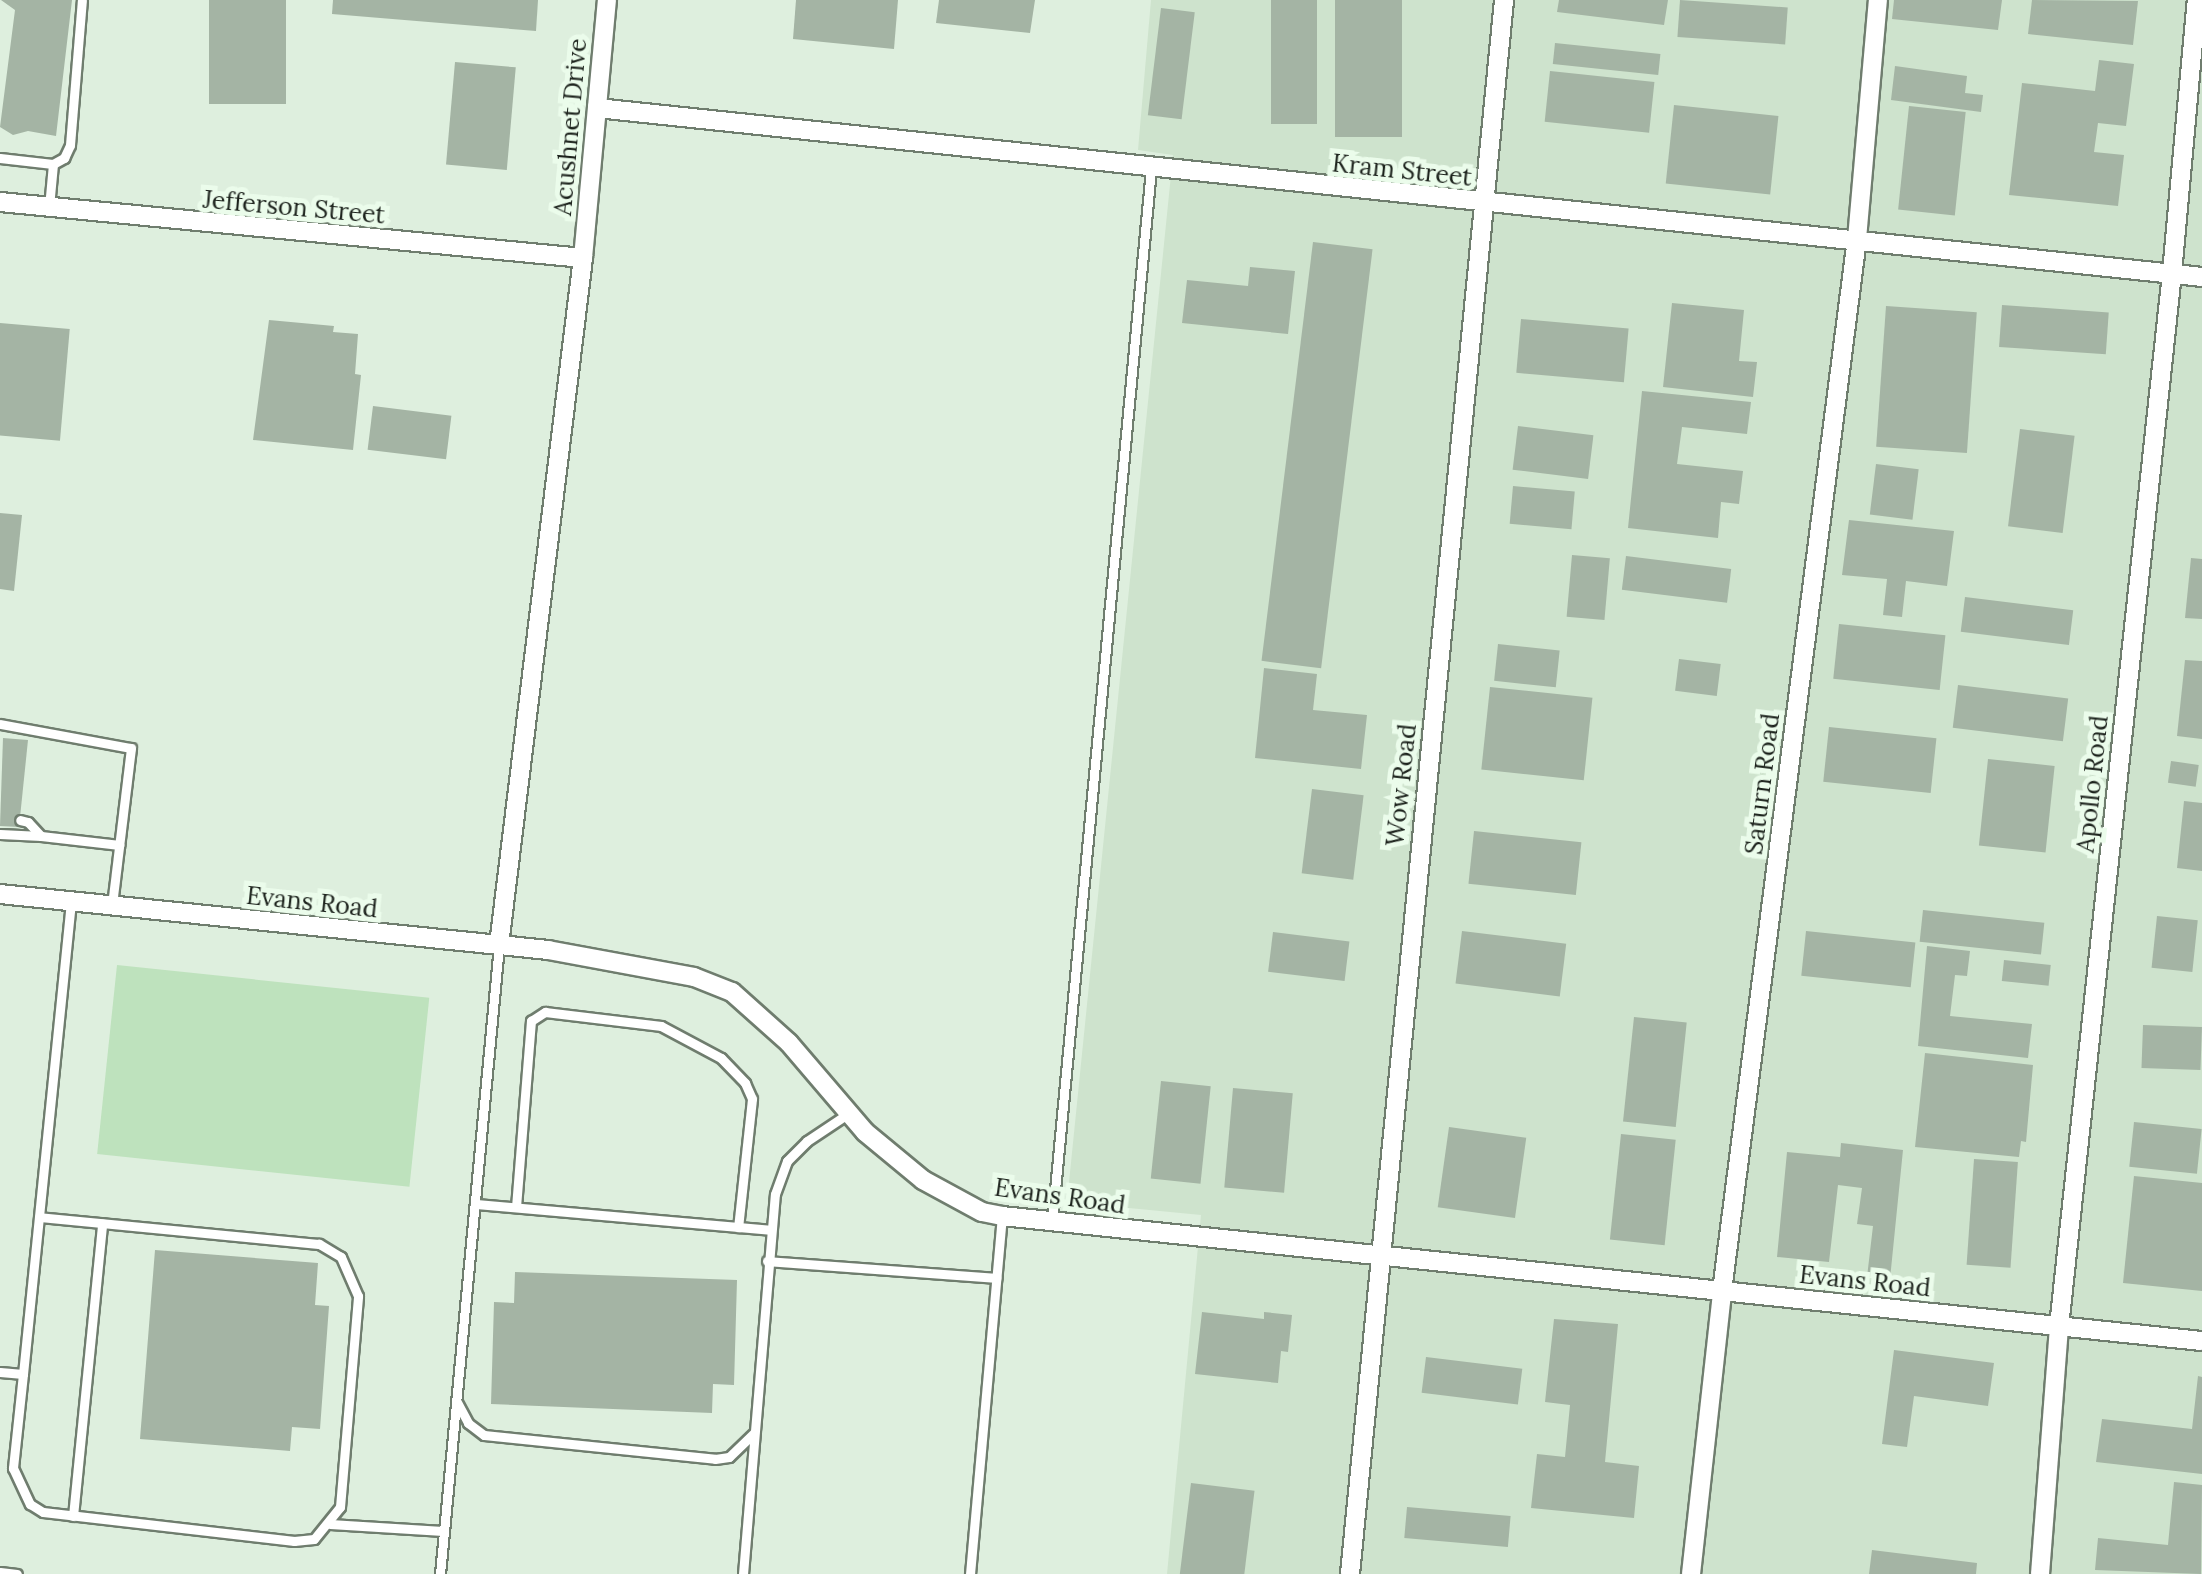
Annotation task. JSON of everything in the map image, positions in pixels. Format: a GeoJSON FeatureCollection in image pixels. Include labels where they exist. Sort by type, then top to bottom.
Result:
{"type":"FeatureCollection","features":[{"type":"Feature","properties":{"kind":"street","name":"Acushnet Drive"},"geometry":{"type":"LineString","coordinates":[[499,945],[583,258],[607,0]]}},
{"type":"Feature","properties":{"kind":"street","name":"Wow Road"},"geometry":{"type":"LineString","coordinates":[[1350,1574],[1504,0]]}},
{"type":"Feature","properties":{"kind":"street","name":"Saturn Road"},"geometry":{"type":"LineString","coordinates":[[1691,1574],[1722,1291],[1856,239],[1878,0]]}},
{"type":"Feature","properties":{"kind":"street","name":"Apollo Road"},"geometry":{"type":"LineString","coordinates":[[2040,1574],[2059,1327],[2172,273],[2196,0]]}},
{"type":"Feature","properties":{"kind":"street","name":"Kram Street"},"geometry":{"type":"LineString","coordinates":[[597,108],[2202,277]]}},
{"type":"Feature","properties":{"kind":"street","name":"Jefferson Street"},"geometry":{"type":"LineString","coordinates":[[0,202],[583,258]]}},
{"type":"Feature","properties":{"kind":"street","name":"Evans Road"},"geometry":{"type":"LineString","coordinates":[[0,894],[499,945],[694,977],[732,992],[789,1042],[849,1112],[923,1180],[982,1212],[2202,1341]]}},
{"type":"Feature","properties":{"kind":"lane"},"geometry":{"type":"LineString","coordinates":[[0,158],[53,164],[64,158],[70,146],[82,0]]}},
{"type":"Feature","properties":{"kind":"lane"},"geometry":{"type":"LineString","coordinates":[[48,208],[53,164]]}},
{"type":"Feature","properties":{"kind":"lane"},"geometry":{"type":"LineString","coordinates":[[1052,1222],[1152,168]]}},
{"type":"Feature","properties":{"kind":"lane"},"geometry":{"type":"LineString","coordinates":[[0,724],[131,748],[112,905]]}},
{"type":"Feature","properties":{"kind":"lane"},"geometry":{"type":"LineString","coordinates":[[20,820],[28,822],[41,836]]}},
{"type":"Feature","properties":{"kind":"lane"},"geometry":{"type":"LineString","coordinates":[[0,834],[120,844]]}},
{"type":"Feature","properties":{"kind":"lane"},"geometry":{"type":"LineString","coordinates":[[39,1217],[318,1244],[341,1257],[358,1296],[340,1507],[314,1539],[294,1541],[43,1512],[30,1504],[20,1488],[13,1468],[71,902]]}},
{"type":"Feature","properties":{"kind":"lane"},"geometry":{"type":"LineString","coordinates":[[440,1574],[499,945]]}},
{"type":"Feature","properties":{"kind":"lane"},"geometry":{"type":"LineString","coordinates":[[516,1207],[531,1020],[545,1012],[661,1026],[722,1058],[745,1084],[752,1099],[738,1227]]}},
{"type":"Feature","properties":{"kind":"lane"},"geometry":{"type":"LineString","coordinates":[[743,1574],[775,1194],[787,1161],[807,1141],[849,1112]]}},
{"type":"Feature","properties":{"kind":"lane"},"geometry":{"type":"LineString","coordinates":[[475,1204],[771,1230]]}},
{"type":"Feature","properties":{"kind":"lane"},"geometry":{"type":"LineString","coordinates":[[970,1574],[1002,1216]]}},
{"type":"Feature","properties":{"kind":"lane"},"geometry":{"type":"LineString","coordinates":[[73,1516],[102,1223]]}},
{"type":"Feature","properties":{"kind":"lane"},"geometry":{"type":"LineString","coordinates":[[767,1261],[996,1278]]}},
{"type":"Feature","properties":{"kind":"lane"},"geometry":{"type":"LineString","coordinates":[[0,1372],[23,1374]]}},
{"type":"Feature","properties":{"kind":"lane"},"geometry":{"type":"LineString","coordinates":[[456,1400],[468,1423],[484,1435],[715,1459],[729,1456],[754,1433]]}},
{"type":"Feature","properties":{"kind":"lane"},"geometry":{"type":"LineString","coordinates":[[330,1524],[442,1531]]}},
{"type":"Feature","properties":{"kind":"lane"},"geometry":{"type":"LineString","coordinates":[[0,1572],[17,1574]]}},
{"type":"Feature","properties":{"kind":"shaded area"},"geometry":{"type":"Polygon","coordinates":[[[1151,0],[2202,0],[2202,1574],[1167,1574],[1201,1215],[1067,1202],[1173,155],[1138,150],[1151,0]]]}},
{"type":"Feature","properties":{"kind":"green space"},"geometry":{"type":"Polygon","coordinates":[[[117,965],[429,998],[409,1187],[97,1154],[117,965]]]}},
{"type":"Feature","properties":{"kind":"building"},"geometry":{"type":"Polygon","coordinates":[[[1,0],[72,0],[56,136],[28,131],[13,135],[0,127],[15,10],[1,0]]]}},
{"type":"Feature","properties":{"kind":"building"},"geometry":{"type":"Polygon","coordinates":[[[209,0],[286,0],[286,104],[209,104],[209,0]]]}},
{"type":"Feature","properties":{"kind":"building"},"geometry":{"type":"Polygon","coordinates":[[[333,0],[538,0],[536,31],[332,14],[333,0]]]}},
{"type":"Feature","properties":{"kind":"building"},"geometry":{"type":"Polygon","coordinates":[[[796,0],[898,0],[894,49],[793,39],[796,0]]]}},
{"type":"Feature","properties":{"kind":"building"},"geometry":{"type":"Polygon","coordinates":[[[939,0],[1035,0],[1030,33],[936,23],[939,0]]]}},
{"type":"Feature","properties":{"kind":"building"},"geometry":{"type":"Polygon","coordinates":[[[1271,0],[1317,0],[1317,124],[1271,124],[1271,0]]]}},
{"type":"Feature","properties":{"kind":"building"},"geometry":{"type":"Polygon","coordinates":[[[1335,0],[1402,0],[1402,137],[1335,137],[1335,0]]]}},
{"type":"Feature","properties":{"kind":"building"},"geometry":{"type":"Polygon","coordinates":[[[1559,0],[1668,0],[1664,25],[1557,12],[1559,0]]]}},
{"type":"Feature","properties":{"kind":"building"},"geometry":{"type":"Polygon","coordinates":[[[1680,0],[1788,8],[1785,44],[1677,37],[1680,0]]]}},
{"type":"Feature","properties":{"kind":"building"},"geometry":{"type":"Polygon","coordinates":[[[1894,0],[2002,0],[1998,30],[1892,19],[1894,0]]]}},
{"type":"Feature","properties":{"kind":"building"},"geometry":{"type":"Polygon","coordinates":[[[2032,0],[2138,1],[2133,45],[2028,34],[2032,0]]]}},
{"type":"Feature","properties":{"kind":"building"},"geometry":{"type":"Polygon","coordinates":[[[1161,8],[1195,12],[1182,119],[1148,115],[1161,8]]]}},
{"type":"Feature","properties":{"kind":"building"},"geometry":{"type":"Polygon","coordinates":[[[1555,43],[1660,54],[1658,75],[1553,64],[1555,43]]]}},
{"type":"Feature","properties":{"kind":"building"},"geometry":{"type":"Polygon","coordinates":[[[2099,60],[2134,64],[2126,126],[2098,123],[2094,152],[2124,155],[2118,206],[2009,195],[2022,83],[2095,91],[2099,60]]]}},
{"type":"Feature","properties":{"kind":"building"},"geometry":{"type":"Polygon","coordinates":[[[455,62],[516,67],[507,170],[446,165],[455,62]]]}},
{"type":"Feature","properties":{"kind":"building"},"geometry":{"type":"Polygon","coordinates":[[[1895,66],[1967,76],[1965,93],[1983,95],[1981,112],[1891,100],[1895,66]]]}},
{"type":"Feature","properties":{"kind":"building"},"geometry":{"type":"Polygon","coordinates":[[[1550,71],[1654,82],[1649,133],[1545,122],[1550,71]]]}},
{"type":"Feature","properties":{"kind":"building"},"geometry":{"type":"Polygon","coordinates":[[[1674,105],[1778,116],[1770,195],[1666,184],[1674,105]]]}},
{"type":"Feature","properties":{"kind":"building"},"geometry":{"type":"Polygon","coordinates":[[[1909,106],[1966,112],[1955,215],[1898,209],[1909,106]]]}},
{"type":"Feature","properties":{"kind":"building"},"geometry":{"type":"Polygon","coordinates":[[[1313,242],[1373,249],[1321,668],[1262,661],[1313,242]]]}},
{"type":"Feature","properties":{"kind":"building"},"geometry":{"type":"Polygon","coordinates":[[[1250,267],[1295,271],[1288,334],[1182,323],[1187,280],[1248,286],[1250,267]]]}},
{"type":"Feature","properties":{"kind":"building"},"geometry":{"type":"Polygon","coordinates":[[[1672,303],[1744,310],[1739,361],[1757,362],[1753,397],[1663,387],[1672,303]]]}},
{"type":"Feature","properties":{"kind":"building"},"geometry":{"type":"Polygon","coordinates":[[[2002,305],[2109,312],[2106,354],[1999,347],[2002,305]]]}},
{"type":"Feature","properties":{"kind":"building"},"geometry":{"type":"Polygon","coordinates":[[[1886,306],[1977,312],[1967,453],[1876,447],[1886,306]]]}},
{"type":"Feature","properties":{"kind":"building"},"geometry":{"type":"Polygon","coordinates":[[[1521,319],[1629,328],[1624,382],[1516,373],[1521,319]]]}},
{"type":"Feature","properties":{"kind":"building"},"geometry":{"type":"Polygon","coordinates":[[[269,320],[334,326],[333,332],[358,334],[355,374],[361,375],[353,450],[253,440],[269,320]]]}},
{"type":"Feature","properties":{"kind":"building"},"geometry":{"type":"Polygon","coordinates":[[[0,323],[70,329],[60,441],[0,435],[0,323]]]}},
{"type":"Feature","properties":{"kind":"building"},"geometry":{"type":"Polygon","coordinates":[[[1642,391],[1751,402],[1747,434],[1682,427],[1677,464],[1743,471],[1739,504],[1721,502],[1718,538],[1628,528],[1642,391]]]}},
{"type":"Feature","properties":{"kind":"building"},"geometry":{"type":"Polygon","coordinates":[[[373,406],[451,416],[446,459],[368,450],[373,406]]]}},
{"type":"Feature","properties":{"kind":"building"},"geometry":{"type":"Polygon","coordinates":[[[1518,426],[1593,435],[1588,479],[1513,470],[1518,426]]]}},
{"type":"Feature","properties":{"kind":"building"},"geometry":{"type":"Polygon","coordinates":[[[2020,429],[2075,436],[2063,533],[2008,526],[2020,429]]]}},
{"type":"Feature","properties":{"kind":"building"},"geometry":{"type":"Polygon","coordinates":[[[1876,464],[1919,469],[1912,520],[1870,515],[1876,464]]]}},
{"type":"Feature","properties":{"kind":"building"},"geometry":{"type":"Polygon","coordinates":[[[1513,486],[1575,491],[1571,529],[1510,524],[1513,486]]]}},
{"type":"Feature","properties":{"kind":"building"},"geometry":{"type":"Polygon","coordinates":[[[0,513],[22,515],[14,591],[0,589],[0,513]]]}},
{"type":"Feature","properties":{"kind":"building"},"geometry":{"type":"Polygon","coordinates":[[[1849,520],[1954,531],[1947,586],[1906,581],[1902,617],[1883,615],[1887,579],[1842,575],[1849,520]]]}},
{"type":"Feature","properties":{"kind":"building"},"geometry":{"type":"Polygon","coordinates":[[[1572,555],[1610,558],[1604,620],[1567,617],[1572,555]]]}},
{"type":"Feature","properties":{"kind":"building"},"geometry":{"type":"Polygon","coordinates":[[[1626,556],[1731,569],[1727,603],[1622,590],[1626,556]]]}},
{"type":"Feature","properties":{"kind":"building"},"geometry":{"type":"Polygon","coordinates":[[[2191,558],[2202,559],[2202,619],[2185,618],[2191,558]]]}},
{"type":"Feature","properties":{"kind":"building"},"geometry":{"type":"Polygon","coordinates":[[[1965,597],[2073,610],[2069,645],[1961,632],[1965,597]]]}},
{"type":"Feature","properties":{"kind":"building"},"geometry":{"type":"Polygon","coordinates":[[[1839,624],[1945,635],[1940,690],[1833,679],[1839,624]]]}},
{"type":"Feature","properties":{"kind":"building"},"geometry":{"type":"Polygon","coordinates":[[[1498,644],[1560,650],[1556,687],[1494,681],[1498,644]]]}},
{"type":"Feature","properties":{"kind":"building"},"geometry":{"type":"Polygon","coordinates":[[[1679,659],[1721,664],[1717,696],[1675,691],[1679,659]]]}},
{"type":"Feature","properties":{"kind":"building"},"geometry":{"type":"Polygon","coordinates":[[[2185,660],[2202,661],[2202,739],[2177,736],[2185,660]]]}},
{"type":"Feature","properties":{"kind":"building"},"geometry":{"type":"Polygon","coordinates":[[[1264,668],[1317,674],[1313,710],[1367,715],[1361,769],[1255,758],[1264,668]]]}},
{"type":"Feature","properties":{"kind":"building"},"geometry":{"type":"Polygon","coordinates":[[[1958,685],[2068,699],[2063,741],[1953,728],[1958,685]]]}},
{"type":"Feature","properties":{"kind":"building"},"geometry":{"type":"Polygon","coordinates":[[[1490,687],[1592,698],[1584,780],[1481,770],[1490,687]]]}},
{"type":"Feature","properties":{"kind":"building"},"geometry":{"type":"Polygon","coordinates":[[[1829,727],[1936,738],[1931,793],[1823,782],[1829,727]]]}},
{"type":"Feature","properties":{"kind":"building"},"geometry":{"type":"Polygon","coordinates":[[[3,738],[28,740],[19,827],[0,826],[3,738]]]}},
{"type":"Feature","properties":{"kind":"building"},"geometry":{"type":"Polygon","coordinates":[[[1988,759],[2055,766],[2046,853],[1979,846],[1988,759]]]}},
{"type":"Feature","properties":{"kind":"building"},"geometry":{"type":"Polygon","coordinates":[[[2171,761],[2199,765],[2196,787],[2168,783],[2171,761]]]}},
{"type":"Feature","properties":{"kind":"building"},"geometry":{"type":"Polygon","coordinates":[[[1312,789],[1364,795],[1353,880],[1302,873],[1312,789]]]}},
{"type":"Feature","properties":{"kind":"building"},"geometry":{"type":"Polygon","coordinates":[[[2184,801],[2202,803],[2202,871],[2177,868],[2184,801]]]}},
{"type":"Feature","properties":{"kind":"building"},"geometry":{"type":"Polygon","coordinates":[[[1474,831],[1581,842],[1576,895],[1468,884],[1474,831]]]}},
{"type":"Feature","properties":{"kind":"building"},"geometry":{"type":"Polygon","coordinates":[[[1923,910],[2044,923],[2041,955],[1920,942],[1923,910]]]}},
{"type":"Feature","properties":{"kind":"building"},"geometry":{"type":"Polygon","coordinates":[[[2157,916],[2198,920],[2192,972],[2152,968],[2157,916]]]}},
{"type":"Feature","properties":{"kind":"building"},"geometry":{"type":"Polygon","coordinates":[[[1462,931],[1566,944],[1560,996],[1456,984],[1462,931]]]}},
{"type":"Feature","properties":{"kind":"building"},"geometry":{"type":"Polygon","coordinates":[[[1806,931],[1915,942],[1911,987],[1801,976],[1806,931]]]}},
{"type":"Feature","properties":{"kind":"building"},"geometry":{"type":"Polygon","coordinates":[[[1273,932],[1349,941],[1345,981],[1268,972],[1273,932]]]}},
{"type":"Feature","properties":{"kind":"building"},"geometry":{"type":"Polygon","coordinates":[[[1927,946],[1970,951],[1967,976],[1955,975],[1950,1016],[2032,1024],[2028,1058],[1918,1046],[1927,946]]]}},
{"type":"Feature","properties":{"kind":"building"},"geometry":{"type":"Polygon","coordinates":[[[2004,960],[2051,965],[2049,986],[2002,981],[2004,960]]]}},
{"type":"Feature","properties":{"kind":"building"},"geometry":{"type":"Polygon","coordinates":[[[1634,1017],[1687,1023],[1676,1127],[1623,1121],[1634,1017]]]}},
{"type":"Feature","properties":{"kind":"building"},"geometry":{"type":"Polygon","coordinates":[[[2143,1025],[2202,1027],[2200,1070],[2141,1068],[2143,1025]]]}},
{"type":"Feature","properties":{"kind":"building"},"geometry":{"type":"Polygon","coordinates":[[[1925,1053],[2033,1065],[2026,1142],[2021,1141],[2019,1157],[1915,1147],[1925,1053]]]}},
{"type":"Feature","properties":{"kind":"building"},"geometry":{"type":"Polygon","coordinates":[[[1161,1081],[1211,1086],[1200,1184],[1151,1178],[1161,1081]]]}},
{"type":"Feature","properties":{"kind":"building"},"geometry":{"type":"Polygon","coordinates":[[[1233,1088],[1293,1093],[1284,1193],[1224,1188],[1233,1088]]]}},
{"type":"Feature","properties":{"kind":"building"},"geometry":{"type":"Polygon","coordinates":[[[2134,1122],[2202,1129],[2197,1174],[2129,1167],[2134,1122]]]}},
{"type":"Feature","properties":{"kind":"building"},"geometry":{"type":"Polygon","coordinates":[[[1449,1127],[1526,1138],[1515,1218],[1438,1207],[1449,1127]]]}},
{"type":"Feature","properties":{"kind":"building"},"geometry":{"type":"Polygon","coordinates":[[[1621,1134],[1676,1140],[1665,1245],[1610,1239],[1621,1134]]]}},
{"type":"Feature","properties":{"kind":"building"},"geometry":{"type":"Polygon","coordinates":[[[1841,1143],[1903,1150],[1890,1279],[1867,1277],[1873,1226],[1857,1224],[1862,1188],[1838,1185],[1829,1262],[1777,1257],[1787,1152],[1840,1157],[1841,1143]]]}},
{"type":"Feature","properties":{"kind":"building"},"geometry":{"type":"Polygon","coordinates":[[[1974,1159],[2018,1162],[2010,1268],[1967,1265],[1974,1159]]]}},
{"type":"Feature","properties":{"kind":"building"},"geometry":{"type":"Polygon","coordinates":[[[2134,1176],[2202,1183],[2202,1291],[2123,1283],[2134,1176]]]}},
{"type":"Feature","properties":{"kind":"building"},"geometry":{"type":"Polygon","coordinates":[[[155,1250],[318,1263],[315,1305],[329,1306],[320,1429],[292,1427],[290,1451],[140,1439],[155,1250]]]}},
{"type":"Feature","properties":{"kind":"building"},"geometry":{"type":"Polygon","coordinates":[[[515,1272],[737,1280],[734,1385],[713,1384],[712,1413],[491,1404],[494,1302],[514,1303],[515,1272]]]}},
{"type":"Feature","properties":{"kind":"building"},"geometry":{"type":"Polygon","coordinates":[[[1202,1312],[1264,1319],[1264,1312],[1292,1315],[1288,1352],[1281,1351],[1278,1383],[1195,1374],[1202,1312]]]}},
{"type":"Feature","properties":{"kind":"building"},"geometry":{"type":"Polygon","coordinates":[[[1554,1319],[1618,1324],[1605,1462],[1639,1466],[1634,1518],[1531,1508],[1537,1454],[1565,1457],[1570,1405],[1545,1402],[1554,1319]]]}},
{"type":"Feature","properties":{"kind":"building"},"geometry":{"type":"Polygon","coordinates":[[[1894,1350],[1994,1363],[1988,1406],[1914,1396],[1907,1447],[1882,1444],[1894,1350]]]}},
{"type":"Feature","properties":{"kind":"building"},"geometry":{"type":"Polygon","coordinates":[[[1426,1357],[1522,1369],[1518,1405],[1422,1393],[1426,1357]]]}},
{"type":"Feature","properties":{"kind":"building"},"geometry":{"type":"Polygon","coordinates":[[[2198,1376],[2202,1377],[2202,1474],[2096,1462],[2102,1419],[2192,1429],[2198,1376]]]}},
{"type":"Feature","properties":{"kind":"building"},"geometry":{"type":"Polygon","coordinates":[[[2174,1482],[2202,1485],[2201,1574],[2095,1570],[2098,1538],[2168,1545],[2174,1482]]]}},
{"type":"Feature","properties":{"kind":"building"},"geometry":{"type":"Polygon","coordinates":[[[1191,1483],[1255,1491],[1244,1574],[1180,1574],[1191,1483]]]}},
{"type":"Feature","properties":{"kind":"building"},"geometry":{"type":"Polygon","coordinates":[[[1407,1507],[1511,1516],[1508,1547],[1404,1538],[1407,1507]]]}},
{"type":"Feature","properties":{"kind":"building"},"geometry":{"type":"Polygon","coordinates":[[[1872,1550],[1977,1563],[1976,1574],[1869,1574],[1872,1550]]]}}]}
